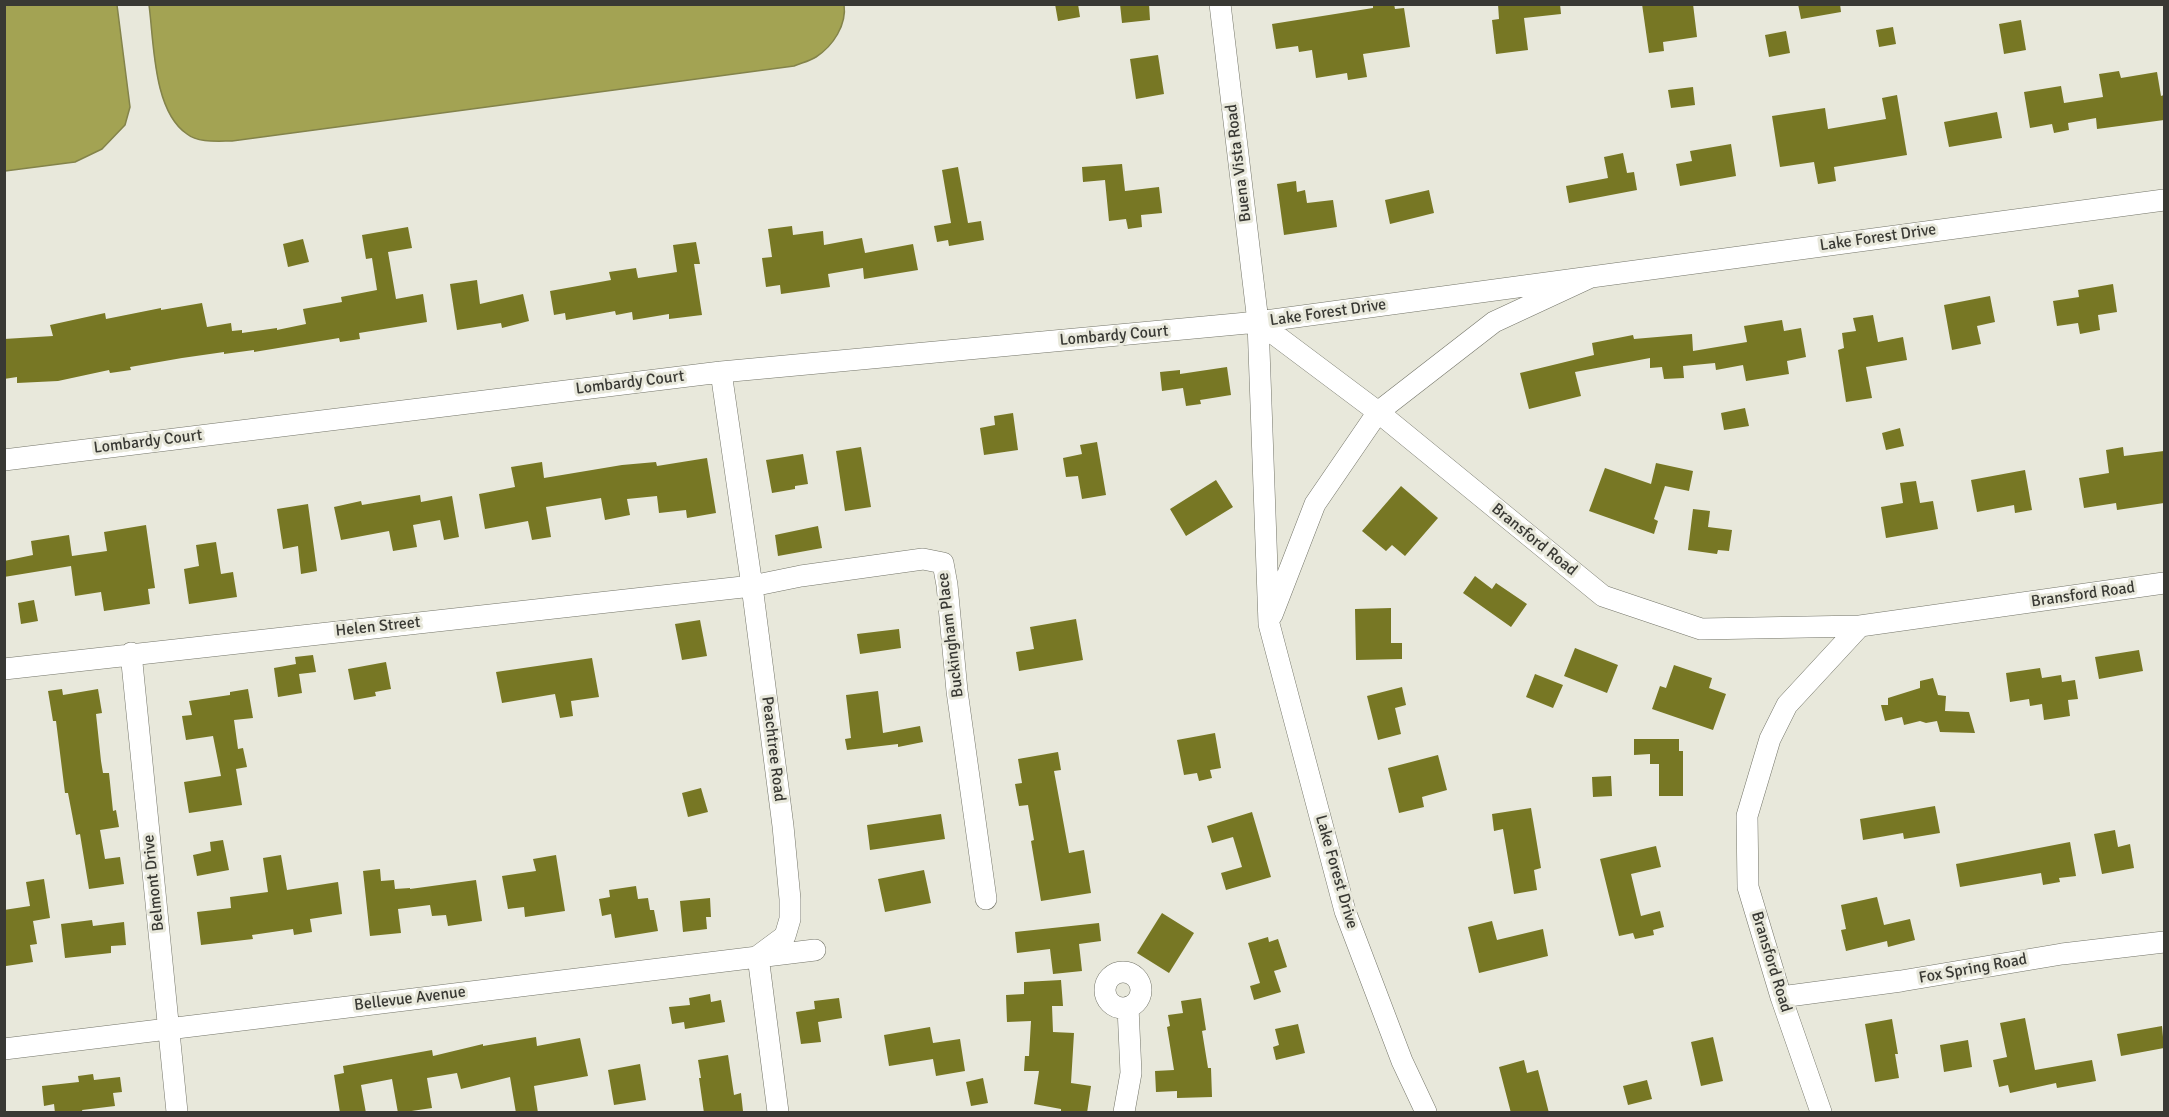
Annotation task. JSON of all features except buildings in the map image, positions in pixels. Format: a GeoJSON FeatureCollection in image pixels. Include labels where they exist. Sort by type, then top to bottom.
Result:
{"type":"FeatureCollection","features":[{"type":"Feature","properties":{"kind":"street","name":"Buena Vista Road"},"geometry":{"type":"LineString","coordinates":[[1220,4],[1258,322]]}},
{"type":"Feature","properties":{"kind":"street","name":"Lake Forest Drive"},"geometry":{"type":"LineString","coordinates":[[1426,1113],[1402,1061],[1345,911],[1269,624],[1258,322],[2164,200]]}},
{"type":"Feature","properties":{"kind":"street","name":"Lake Forest Drive"},"geometry":{"type":"LineString","coordinates":[[1269,624],[1315,504],[1378,412],[1494,322],[1591,276]]}},
{"type":"Feature","properties":{"kind":"street","name":"Lombardy Court"},"geometry":{"type":"LineString","coordinates":[[4,459],[721,372],[1258,322]]}},
{"type":"Feature","properties":{"kind":"street","name":"Bransford Road"},"geometry":{"type":"LineString","coordinates":[[1258,322],[1378,412],[1603,596],[1701,629],[1860,626],[2164,584]]}},
{"type":"Feature","properties":{"kind":"street","name":"Peachtree Road"},"geometry":{"type":"LineString","coordinates":[[721,372],[752,586],[783,826],[790,899],[790,919],[785,936],[758,957]]}},
{"type":"Feature","properties":{"kind":"street","name":"Buckingham Place"},"geometry":{"type":"LineString","coordinates":[[752,586],[801,576],[922,559],[943,562],[957,691],[986,899]]}},
{"type":"Feature","properties":{"kind":"street","name":"Helen Street"},"geometry":{"type":"LineString","coordinates":[[4,669],[131,653],[752,586]]}},
{"type":"Feature","properties":{"kind":"street","name":"Bransford Road"},"geometry":{"type":"LineString","coordinates":[[1821,1113],[1781,997],[1748,887],[1747,816],[1770,739],[1787,705],[1860,626]]}},
{"type":"Feature","properties":{"kind":"street","name":"Belmont Drive"},"geometry":{"type":"LineString","coordinates":[[131,653],[177,1113]]}},
{"type":"Feature","properties":{"kind":"street","name":"Fox Spring Road"},"geometry":{"type":"LineString","coordinates":[[1781,997],[1901,981],[2062,954],[2164,942]]}},
{"type":"Feature","properties":{"kind":"street","name":"Bellevue Avenue"},"geometry":{"type":"LineString","coordinates":[[4,1049],[815,950]]}},
{"type":"Feature","properties":{"kind":"street"},"geometry":{"type":"LineString","coordinates":[[758,957],[778,1113]]}},
{"type":"Feature","properties":{"kind":"street"},"geometry":{"type":"LineString","coordinates":[[1124,1113],[1131,1073],[1128,1007]]}},
{"type":"Feature","properties":{"kind":"shaded area"},"geometry":{"type":"Polygon","coordinates":[[[844,4],[841,27],[833,41],[816,57],[794,66],[232,141],[202,140],[192,137],[176,123],[167,109],[157,75],[149,5],[844,4]]]}},
{"type":"Feature","properties":{"kind":"shaded area"},"geometry":{"type":"Polygon","coordinates":[[[4,5],[117,5],[130,107],[125,125],[102,149],[75,162],[5,171],[4,5]]]}}]}
